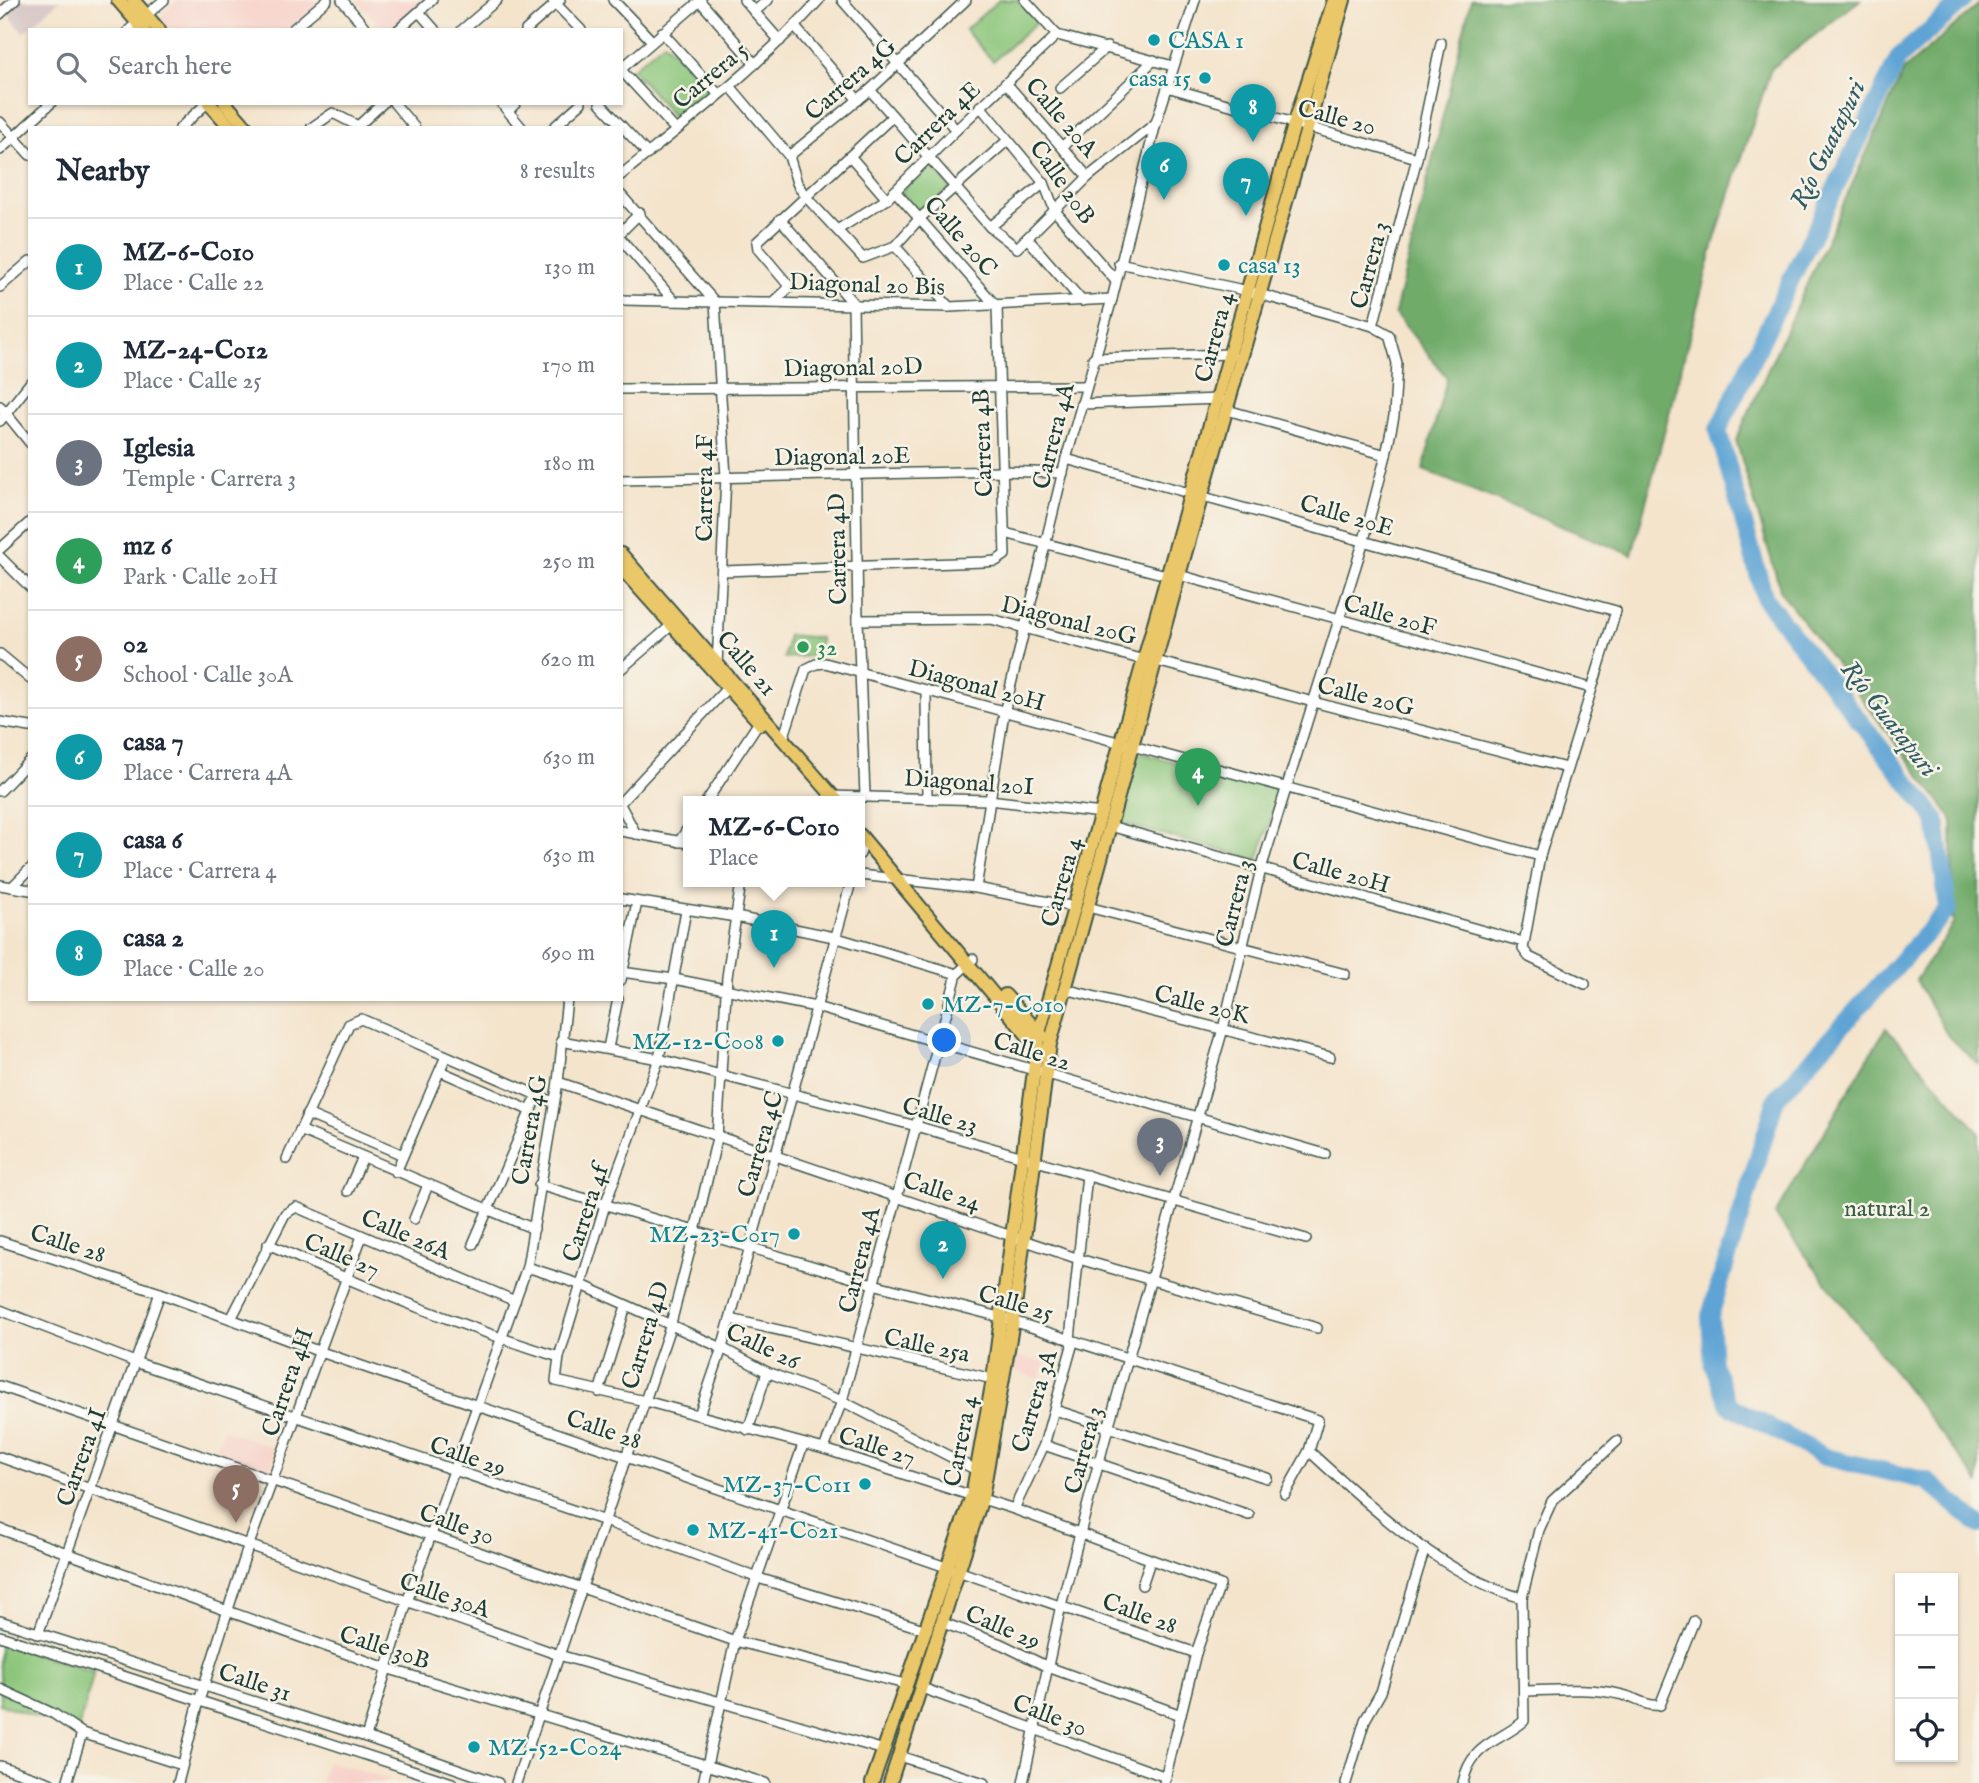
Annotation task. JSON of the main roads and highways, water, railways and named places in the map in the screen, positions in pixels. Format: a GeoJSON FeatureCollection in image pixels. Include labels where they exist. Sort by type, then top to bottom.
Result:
{"type":"FeatureCollection","features":[{"type":"Feature","properties":{"kind":"main road"},"geometry":{"type":"LineString","coordinates":[[118,0],[139,24]]}},
{"type":"Feature","properties":{"kind":"main road"},"geometry":{"type":"LineString","coordinates":[[133,0],[139,24]]}},
{"type":"Feature","properties":{"kind":"main road","name":"Carrera 4"},"geometry":{"type":"LineString","coordinates":[[1042,1074],[1049,1058],[1039,1033],[1110,826],[1127,747],[1173,575],[1223,404],[1261,294],[1334,0]]}},
{"type":"Feature","properties":{"kind":"main road","name":"Carrera 4"},"geometry":{"type":"LineString","coordinates":[[1223,404],[1231,354],[1248,290],[1344,0]]}},
{"type":"Feature","properties":{"kind":"main road"},"geometry":{"type":"LineString","coordinates":[[210,105],[229,126]]}},
{"type":"Feature","properties":{"kind":"main road"},"geometry":{"type":"LineString","coordinates":[[227,105],[245,126]]}},
{"type":"Feature","properties":{"kind":"main road","name":"Calle 21"},"geometry":{"type":"LineString","coordinates":[[623,556],[716,667],[728,687],[829,796]]}},
{"type":"Feature","properties":{"kind":"main road","name":"Calle 21"},"geometry":{"type":"LineString","coordinates":[[623,573],[783,739],[830,796]]}},
{"type":"Feature","properties":{"kind":"main road","name":"Carrera 4"},"geometry":{"type":"LineString","coordinates":[[872,1783],[905,1684],[953,1570],[977,1497],[1007,1319],[1011,1234],[1028,1160],[1044,1046],[1065,989],[1102,813],[1127,747]]}},
{"type":"Feature","properties":{"kind":"main road"},"geometry":{"type":"LineString","coordinates":[[865,834],[900,880]]}},
{"type":"Feature","properties":{"kind":"main road"},"geometry":{"type":"LineString","coordinates":[[865,840],[1044,1046]]}},
{"type":"Feature","properties":{"kind":"main road"},"geometry":{"type":"LineString","coordinates":[[970,960],[1039,1033]]}},
{"type":"Feature","properties":{"kind":"main road","name":"Carrera 4"},"geometry":{"type":"LineString","coordinates":[[977,1497],[978,1471],[993,1379],[1024,1239],[1028,1160]]}},
{"type":"Feature","properties":{"kind":"main road","name":"Carrera 4"},"geometry":{"type":"LineString","coordinates":[[890,1783],[943,1623],[953,1570]]}},
{"type":"Feature","properties":{"kind":"waterway","name":"Río Guatapuri"},"geometry":{"type":"LineString","coordinates":[[1964,0],[1899,57],[1718,430],[1765,599],[1936,819],[1948,909],[1776,1099],[1710,1316],[1713,1365],[1729,1405],[1825,1457],[1927,1481],[1979,1525]]}},
{"type":"Feature","properties":{"kind":"place","name":"CASA 1"},"geometry":{"type":"Point","coordinates":[1154,40]}},
{"type":"Feature","properties":{"kind":"place","name":"casa 15"},"geometry":{"type":"Point","coordinates":[1205,78]}},
{"type":"Feature","properties":{"kind":"place","name":"casa 2"},"geometry":{"type":"Point","coordinates":[1253,142]}},
{"type":"Feature","properties":{"kind":"place","name":"casa 7"},"geometry":{"type":"Point","coordinates":[1164,200]}},
{"type":"Feature","properties":{"kind":"place","name":"casa 6"},"geometry":{"type":"Point","coordinates":[1246,216]}},
{"type":"Feature","properties":{"kind":"place","name":"casa 13"},"geometry":{"type":"Point","coordinates":[1224,265]}},
{"type":"Feature","properties":{"kind":"place","name":"32"},"geometry":{"type":"Point","coordinates":[803,647]}},
{"type":"Feature","properties":{"kind":"place","name":"mz 6"},"geometry":{"type":"Point","coordinates":[1198,806]}},
{"type":"Feature","properties":{"kind":"place","name":"MZ-6-C010"},"geometry":{"type":"Point","coordinates":[774,968]}},
{"type":"Feature","properties":{"kind":"place","name":"MZ-7-C010"},"geometry":{"type":"Point","coordinates":[928,1004]}},
{"type":"Feature","properties":{"kind":"place","name":"MZ-12-C008"},"geometry":{"type":"Point","coordinates":[778,1041]}},
{"type":"Feature","properties":{"kind":"place","name":"Iglesia"},"geometry":{"type":"Point","coordinates":[1160,1176]}},
{"type":"Feature","properties":{"kind":"place","name":"MZ-23-C017"},"geometry":{"type":"Point","coordinates":[794,1234]}},
{"type":"Feature","properties":{"kind":"place","name":"MZ-24-C012"},"geometry":{"type":"Point","coordinates":[943,1279]}},
{"type":"Feature","properties":{"kind":"place","name":"MZ-37-C011"},"geometry":{"type":"Point","coordinates":[865,1484]}},
{"type":"Feature","properties":{"kind":"place","name":"02"},"geometry":{"type":"Point","coordinates":[236,1523]}},
{"type":"Feature","properties":{"kind":"place","name":"MZ-41-C021"},"geometry":{"type":"Point","coordinates":[693,1530]}},
{"type":"Feature","properties":{"kind":"place","name":"MZ-52-C024"},"geometry":{"type":"Point","coordinates":[474,1747]}},
{"type":"Feature","properties":{"kind":"park label","name":"natural 2"},"geometry":{"type":"Point","coordinates":[1887,1208]}}]}
